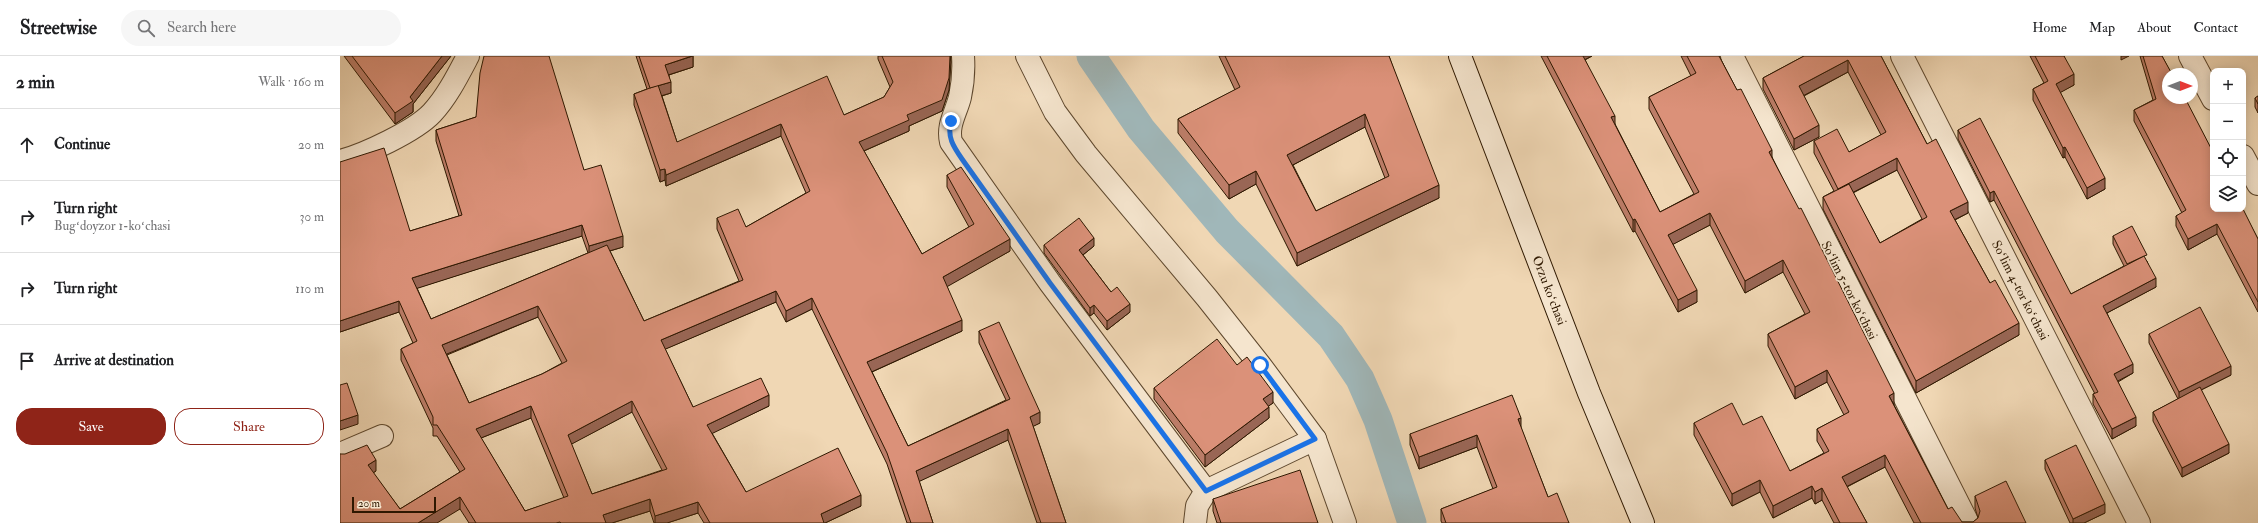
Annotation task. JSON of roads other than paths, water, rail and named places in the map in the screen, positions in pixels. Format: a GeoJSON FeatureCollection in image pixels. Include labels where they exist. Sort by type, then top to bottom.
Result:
{"type":"FeatureCollection","features":[{"type":"Feature","properties":{"kind":"street"},"geometry":{"type":"LineString","coordinates":[[340,161],[351,158],[395,138],[432,114],[456,79],[468,56]]}},
{"type":"Feature","properties":{"kind":"street"},"geometry":{"type":"LineString","coordinates":[[964,56],[964,72],[961,94],[949,131],[951,142],[1050,283],[1206,491]]}},
{"type":"Feature","properties":{"kind":"street"},"geometry":{"type":"LineString","coordinates":[[1028,56],[1055,112],[1217,310],[1315,439],[1345,523]]}},
{"type":"Feature","properties":{"kind":"street","name":"Orzu koʻchasi"},"geometry":{"type":"LineString","coordinates":[[1460,56],[1589,393],[1643,523]]}},
{"type":"Feature","properties":{"kind":"street","name":"Soʻlim 5-tor koʻchasi"},"geometry":{"type":"LineString","coordinates":[[1732,56],[1968,523]]}},
{"type":"Feature","properties":{"kind":"street","name":"Soʻlim 4-tor koʻchasi"},"geometry":{"type":"LineString","coordinates":[[1902,56],[2139,523]]}},
{"type":"Feature","properties":{"kind":"street"},"geometry":{"type":"LineString","coordinates":[[2190,56],[2210,93]]}},
{"type":"Feature","properties":{"kind":"street"},"geometry":{"type":"LineString","coordinates":[[2246,162],[2258,184]]}},
{"type":"Feature","properties":{"kind":"street"},"geometry":{"type":"LineString","coordinates":[[340,454],[382,436]]}},
{"type":"Feature","properties":{"kind":"street"},"geometry":{"type":"LineString","coordinates":[[1195,523],[1197,506],[1206,491],[1315,439]]}},
{"type":"Feature","properties":{"kind":"waterway"},"geometry":{"type":"LineString","coordinates":[[1091,56],[1141,129],[1227,231],[1331,336],[1360,379],[1378,420],[1412,523]]}}]}
